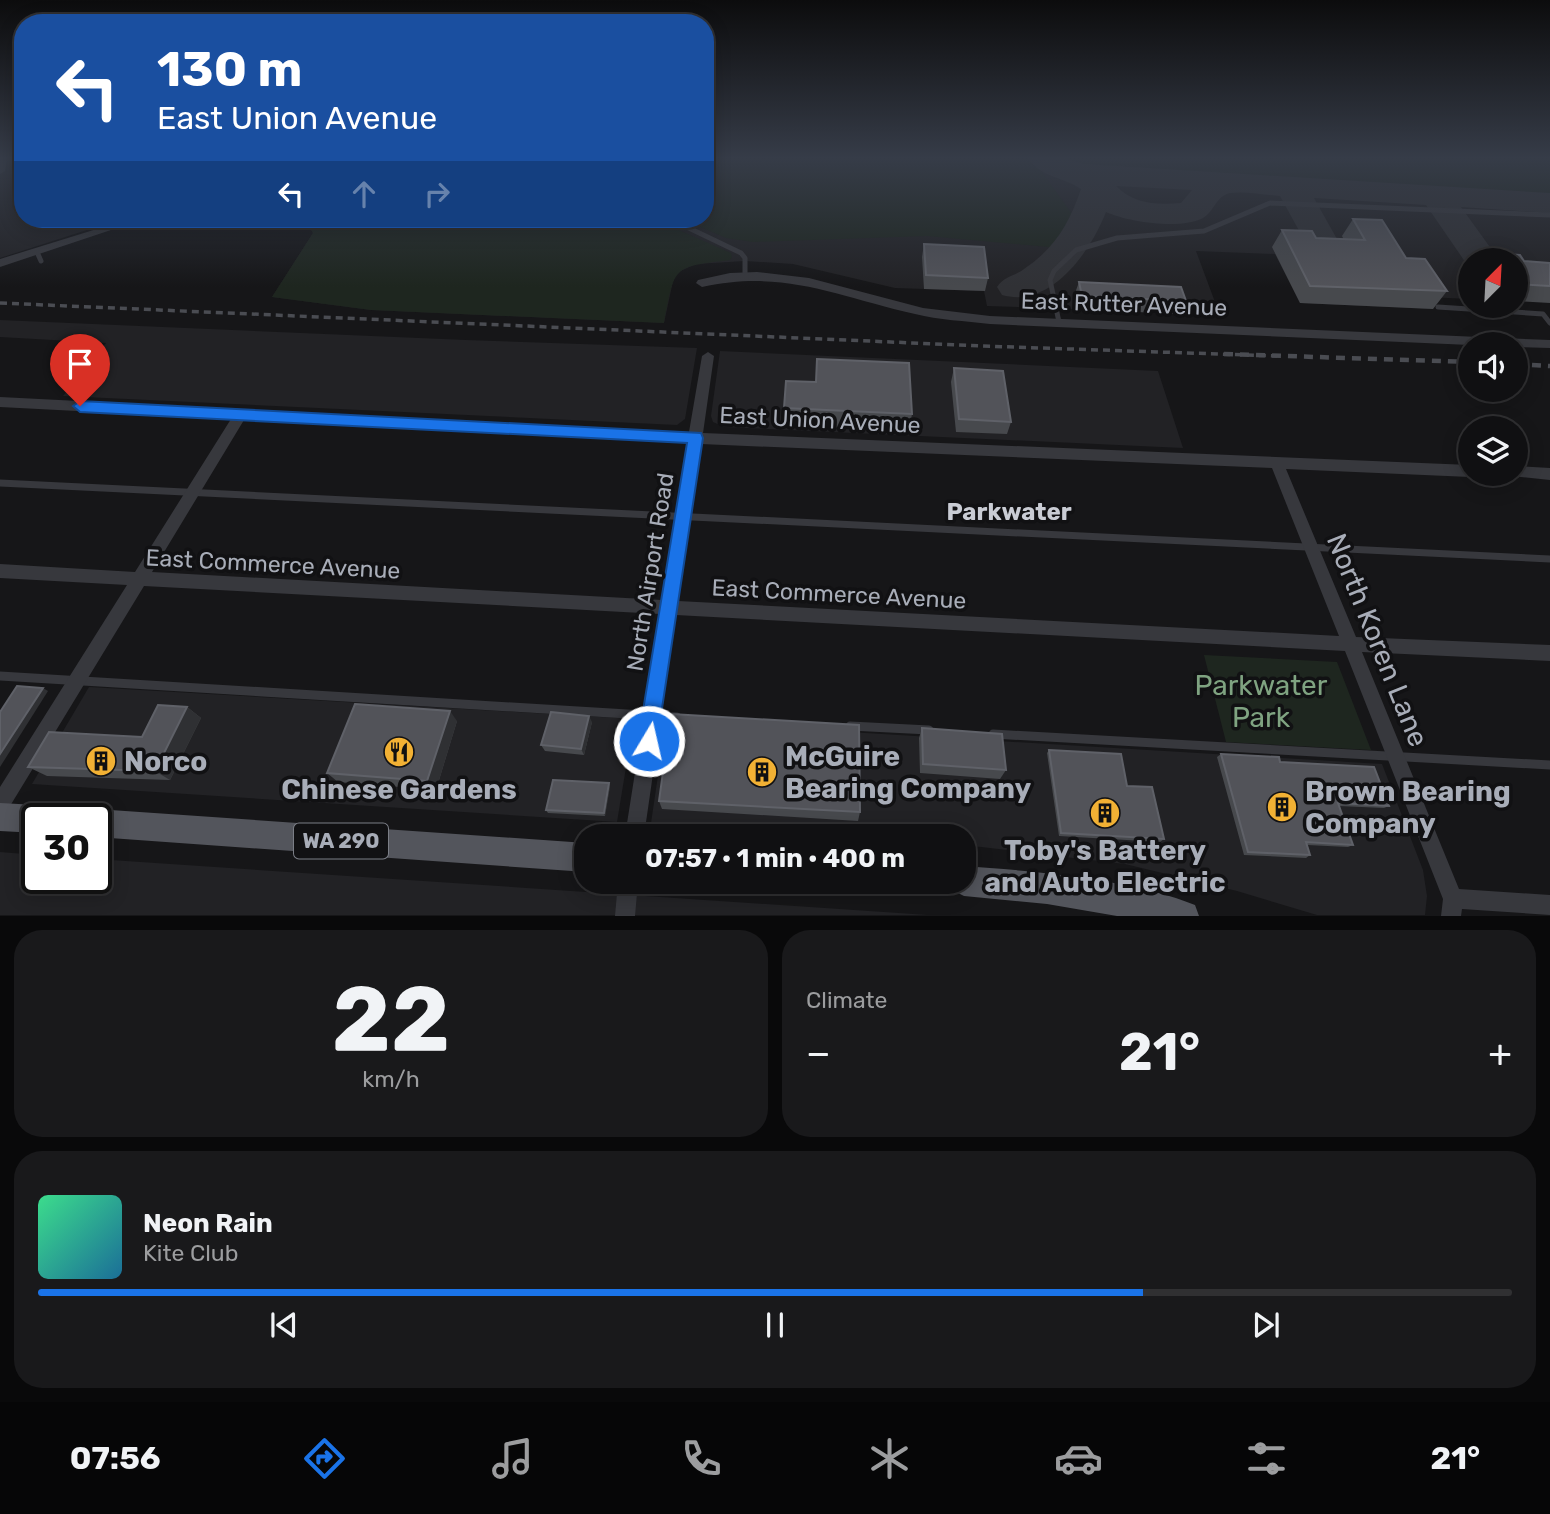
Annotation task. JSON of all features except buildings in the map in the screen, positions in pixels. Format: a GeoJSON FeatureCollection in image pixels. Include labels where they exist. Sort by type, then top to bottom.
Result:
{"type":"FeatureCollection","features":[{"type":"Feature","properties":{"kind":"main road"},"geometry":{"type":"LineString","coordinates":[[0,817],[21,818]]}},
{"type":"Feature","properties":{"kind":"main road","name":"WA 290"},"geometry":{"type":"LineString","coordinates":[[112,825],[574,857]]}},
{"type":"Feature","properties":{"kind":"main road"},"geometry":{"type":"LineString","coordinates":[[976,882],[1012,884],[1118,899],[1184,915]]}},
{"type":"Feature","properties":{"kind":"street"},"geometry":{"type":"LineString","coordinates":[[0,263],[39,256],[115,228]]}},
{"type":"Feature","properties":{"kind":"street","name":"East Rutter Avenue"},"geometry":{"type":"LineString","coordinates":[[702,283],[745,274],[827,286],[916,311],[990,320],[1550,344]]}},
{"type":"Feature","properties":{"kind":"street","name":"North Airport Road"},"geometry":{"type":"LineString","coordinates":[[636,824],[708,356]]}},
{"type":"Feature","properties":{"kind":"street","name":"East Union Avenue"},"geometry":{"type":"LineString","coordinates":[[0,402],[695,438],[1458,471]]}},
{"type":"Feature","properties":{"kind":"street"},"geometry":{"type":"LineString","coordinates":[[0,804],[241,414]]}},
{"type":"Feature","properties":{"kind":"street","name":"North Koren Lane"},"geometry":{"type":"LineString","coordinates":[[1277,463],[1398,756],[1452,907]]}},
{"type":"Feature","properties":{"kind":"street"},"geometry":{"type":"LineString","coordinates":[[1528,474],[1547,477]]}},
{"type":"Feature","properties":{"kind":"street","name":"East Commerce Avenue"},"geometry":{"type":"LineString","coordinates":[[0,571],[1550,653]]}},
{"type":"Feature","properties":{"kind":"street"},"geometry":{"type":"LineString","coordinates":[[625,915],[627,894]]}},
{"type":"Feature","properties":{"kind":"street"},"geometry":{"type":"LineString","coordinates":[[1452,907],[1550,905]]}},
{"type":"Feature","properties":{"kind":"lane"},"geometry":{"type":"LineString","coordinates":[[1059,322],[1050,280],[1054,271],[1076,250],[1117,238],[1204,231],[1270,203],[1550,215]]}},
{"type":"Feature","properties":{"kind":"lane"},"geometry":{"type":"LineString","coordinates":[[690,228],[738,250],[745,258],[745,274]]}},
{"type":"Feature","properties":{"kind":"lane"},"geometry":{"type":"LineString","coordinates":[[1438,307],[1543,314],[1550,323]]}},
{"type":"Feature","properties":{"kind":"lane"},"geometry":{"type":"LineString","coordinates":[[0,483],[1550,559]]}},
{"type":"Feature","properties":{"kind":"lane"},"geometry":{"type":"LineString","coordinates":[[0,676],[694,718]]}},
{"type":"Feature","properties":{"kind":"lane"},"geometry":{"type":"LineString","coordinates":[[846,726],[942,731]]}},
{"type":"Feature","properties":{"kind":"lane"},"geometry":{"type":"LineString","coordinates":[[984,733],[1550,765]]}},
{"type":"Feature","properties":{"kind":"shaded area"},"geometry":{"type":"Polygon","coordinates":[[[0,201],[14,201],[14,228],[93,228],[0,258],[0,201]]]}},
{"type":"Feature","properties":{"kind":"shaded area"},"geometry":{"type":"Polygon","coordinates":[[[714,201],[1550,201],[1550,296],[1528,273],[1528,248],[1458,248],[1458,298],[1426,297],[1433,309],[1300,303],[1275,254],[1196,251],[1215,302],[1175,300],[1179,314],[1065,309],[1059,303],[1051,302],[1045,308],[987,306],[984,291],[895,288],[793,264],[745,261],[696,264],[678,272],[673,281],[664,323],[371,310],[272,297],[313,233],[310,228],[714,228],[714,201]]]}},
{"type":"Feature","properties":{"kind":"shaded area"},"geometry":{"type":"Polygon","coordinates":[[[0,320],[697,348],[685,419],[677,425],[63,396],[106,343],[0,337],[0,320]]]}},
{"type":"Feature","properties":{"kind":"shaded area"},"geometry":{"type":"Polygon","coordinates":[[[720,351],[1158,371],[1183,448],[724,427],[713,422],[711,416],[720,351]]]}},
{"type":"Feature","properties":{"kind":"shaded area"},"geometry":{"type":"Polygon","coordinates":[[[89,687],[634,719],[617,822],[32,784],[89,687]]]}},
{"type":"Feature","properties":{"kind":"shaded area"},"geometry":{"type":"Polygon","coordinates":[[[666,721],[1382,764],[1423,870],[1427,896],[1425,915],[1317,915],[1237,891],[1125,864],[976,846],[976,824],[651,823],[666,721]]]}},
{"type":"Feature","properties":{"kind":"shaded area"},"geometry":{"type":"Polygon","coordinates":[[[0,852],[21,854],[21,894],[112,894],[112,860],[574,891],[574,894],[616,894],[928,915],[0,915],[0,852]]]}},
{"type":"Feature","properties":{"kind":"green space"},"geometry":{"type":"Polygon","coordinates":[[[714,201],[1063,201],[1075,218],[1070,233],[1059,248],[927,236],[753,242],[726,238],[703,228],[714,228],[714,201]]]}},
{"type":"Feature","properties":{"kind":"green space"},"geometry":{"type":"Polygon","coordinates":[[[310,228],[674,228],[731,253],[732,257],[730,260],[687,268],[679,273],[671,290],[664,323],[371,310],[272,297],[313,233],[310,228]]]}},
{"type":"Feature","properties":{"kind":"green space","name":"Parkwater Park"},"geometry":{"type":"Polygon","coordinates":[[[1204,655],[1337,662],[1371,750],[1226,742],[1204,655]]]}},
{"type":"Feature","properties":{"kind":"taxiway"},"geometry":{"type":"LineString","coordinates":[[1015,287],[1034,280],[1056,263],[1073,244],[1094,201]]}},
{"type":"Feature","properties":{"kind":"taxiway"},"geometry":{"type":"LineString","coordinates":[[1113,201],[1130,209],[1164,213],[1192,211],[1200,201]]}},
{"type":"Feature","properties":{"kind":"taxiway"},"geometry":{"type":"LineString","coordinates":[[1299,201],[1320,239]]}},
{"type":"Feature","properties":{"kind":"taxiway"},"geometry":{"type":"LineString","coordinates":[[1439,201],[1473,248]]}},
{"type":"Feature","properties":{"kind":"taxiway"},"geometry":{"type":"LineString","coordinates":[[1514,201],[1550,203]]}},
{"type":"Feature","properties":{"kind":"railway"},"geometry":{"type":"LineString","coordinates":[[0,303],[982,346],[1277,356]]}},
{"type":"Feature","properties":{"kind":"railway"},"geometry":{"type":"LineString","coordinates":[[1224,354],[1458,362]]}},
{"type":"Feature","properties":{"kind":"railway"},"geometry":{"type":"LineString","coordinates":[[1528,365],[1550,366]]}},
{"type":"Feature","properties":{"kind":"place","name":"Chinese Gardens"},"geometry":{"type":"Point","coordinates":[399,752]}},
{"type":"Feature","properties":{"kind":"place","name":"Norco"},"geometry":{"type":"Point","coordinates":[101,761]}},
{"type":"Feature","properties":{"kind":"place","name":"McGuire Bearing Company"},"geometry":{"type":"Point","coordinates":[762,772]}},
{"type":"Feature","properties":{"kind":"place","name":"Brown Bearing Company"},"geometry":{"type":"Point","coordinates":[1282,807]}},
{"type":"Feature","properties":{"kind":"place","name":"Toby's Battery and Auto Electric"},"geometry":{"type":"Point","coordinates":[1105,813]}},
{"type":"Feature","properties":{"kind":"district","name":"Parkwater"},"geometry":{"type":"Point","coordinates":[1009,512]}},
{"type":"Feature","properties":{"kind":"route"},"geometry":{"type":"LineString","coordinates":[[80,406],[695,438],[649,741]]}}]}
